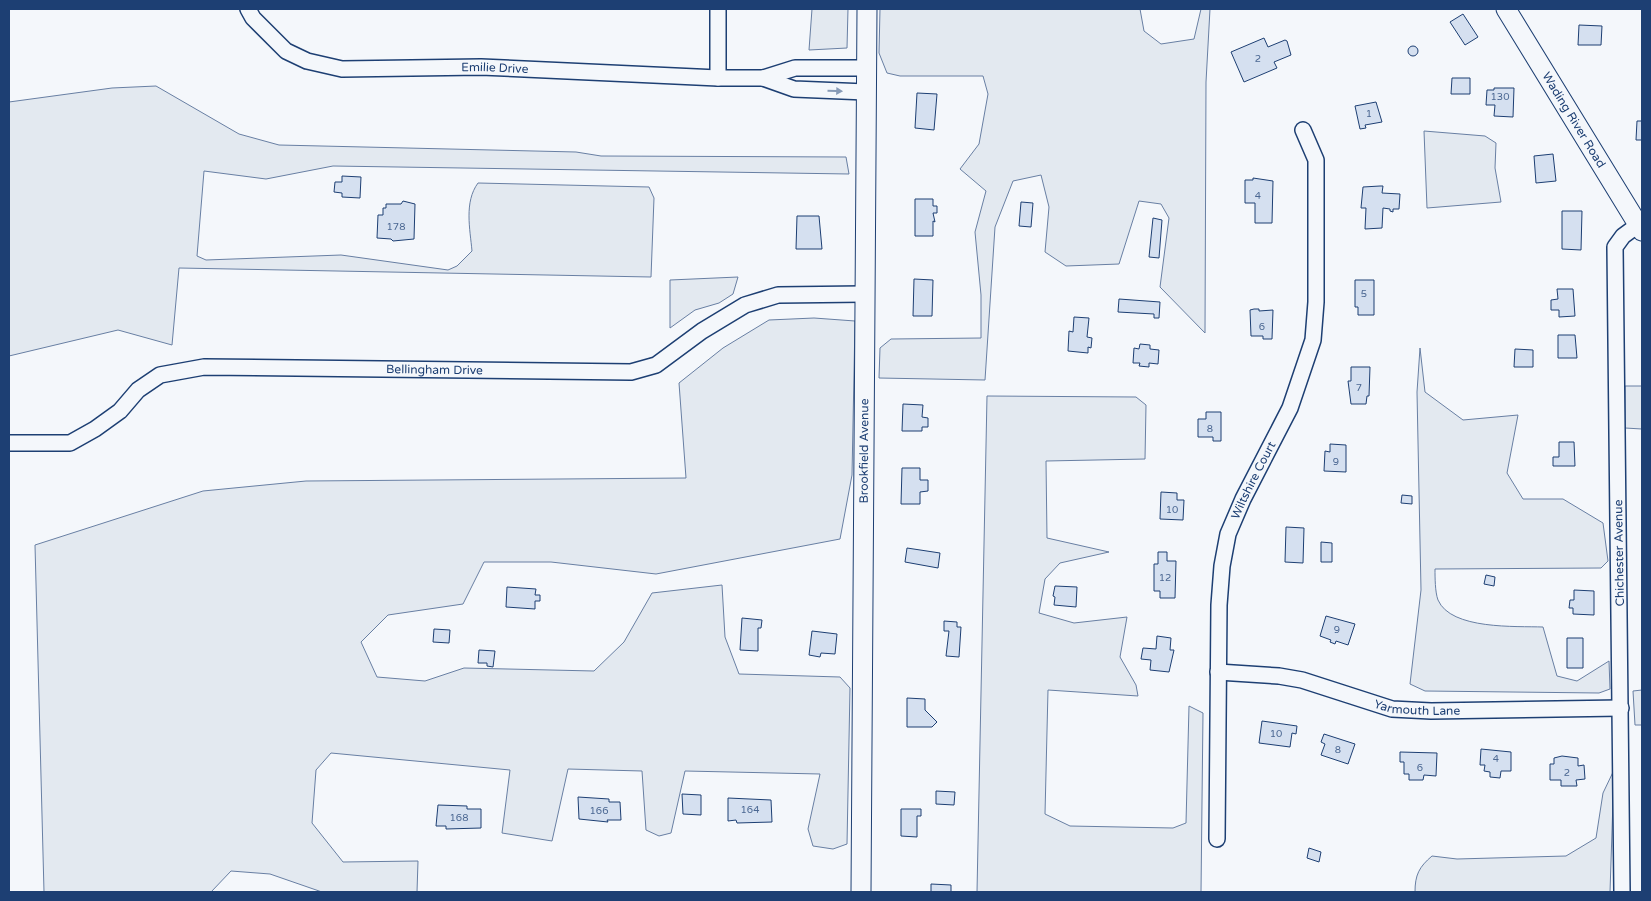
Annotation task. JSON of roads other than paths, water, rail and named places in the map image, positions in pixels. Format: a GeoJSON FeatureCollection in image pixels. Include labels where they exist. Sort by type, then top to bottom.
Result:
{"type":"FeatureCollection","features":[{"type":"Feature","properties":{"kind":"main road","name":"Brookfield Avenue"},"geometry":{"type":"LineString","coordinates":[[861,892],[867,9]]}},
{"type":"Feature","properties":{"kind":"main road","name":"Wading River Road"},"geometry":{"type":"LineString","coordinates":[[1506,9],[1640,228]]}},
{"type":"Feature","properties":{"kind":"street","name":"Emilie Drive"},"geometry":{"type":"LineString","coordinates":[[248,9],[253,18],[286,50],[307,61],[342,69],[481,67],[718,78],[763,78],[795,68],[866,68]]}},
{"type":"Feature","properties":{"kind":"street"},"geometry":{"type":"LineString","coordinates":[[718,9],[718,78]]}},
{"type":"Feature","properties":{"kind":"street"},"geometry":{"type":"LineString","coordinates":[[804,68],[804,90]]}},
{"type":"Feature","properties":{"kind":"street","name":"Emilie Drive"},"geometry":{"type":"LineString","coordinates":[[763,78],[794,90],[866,92]]}},
{"type":"Feature","properties":{"kind":"street","name":"Wiltshire Court"},"geometry":{"type":"LineString","coordinates":[[1217,839],[1218,605],[1228,534],[1243,499],[1290,408],[1313,340],[1316,302],[1316,160],[1303,130]]}},
{"type":"Feature","properties":{"kind":"street","name":"Chichester Avenue"},"geometry":{"type":"LineString","coordinates":[[1622,892],[1615,247],[1623,236],[1640,228]]}},
{"type":"Feature","properties":{"kind":"street","name":"Bellingham Drive"},"geometry":{"type":"LineString","coordinates":[[9,443],[70,442],[95,430],[120,411],[138,390],[160,375],[204,367],[631,372],[656,365],[702,331],[745,306],[778,295],[864,294]]}},
{"type":"Feature","properties":{"kind":"street","name":"Yarmouth Lane"},"geometry":{"type":"LineString","coordinates":[[1218,672],[1279,676],[1302,680],[1368,703],[1409,710],[1621,708]]}}]}
